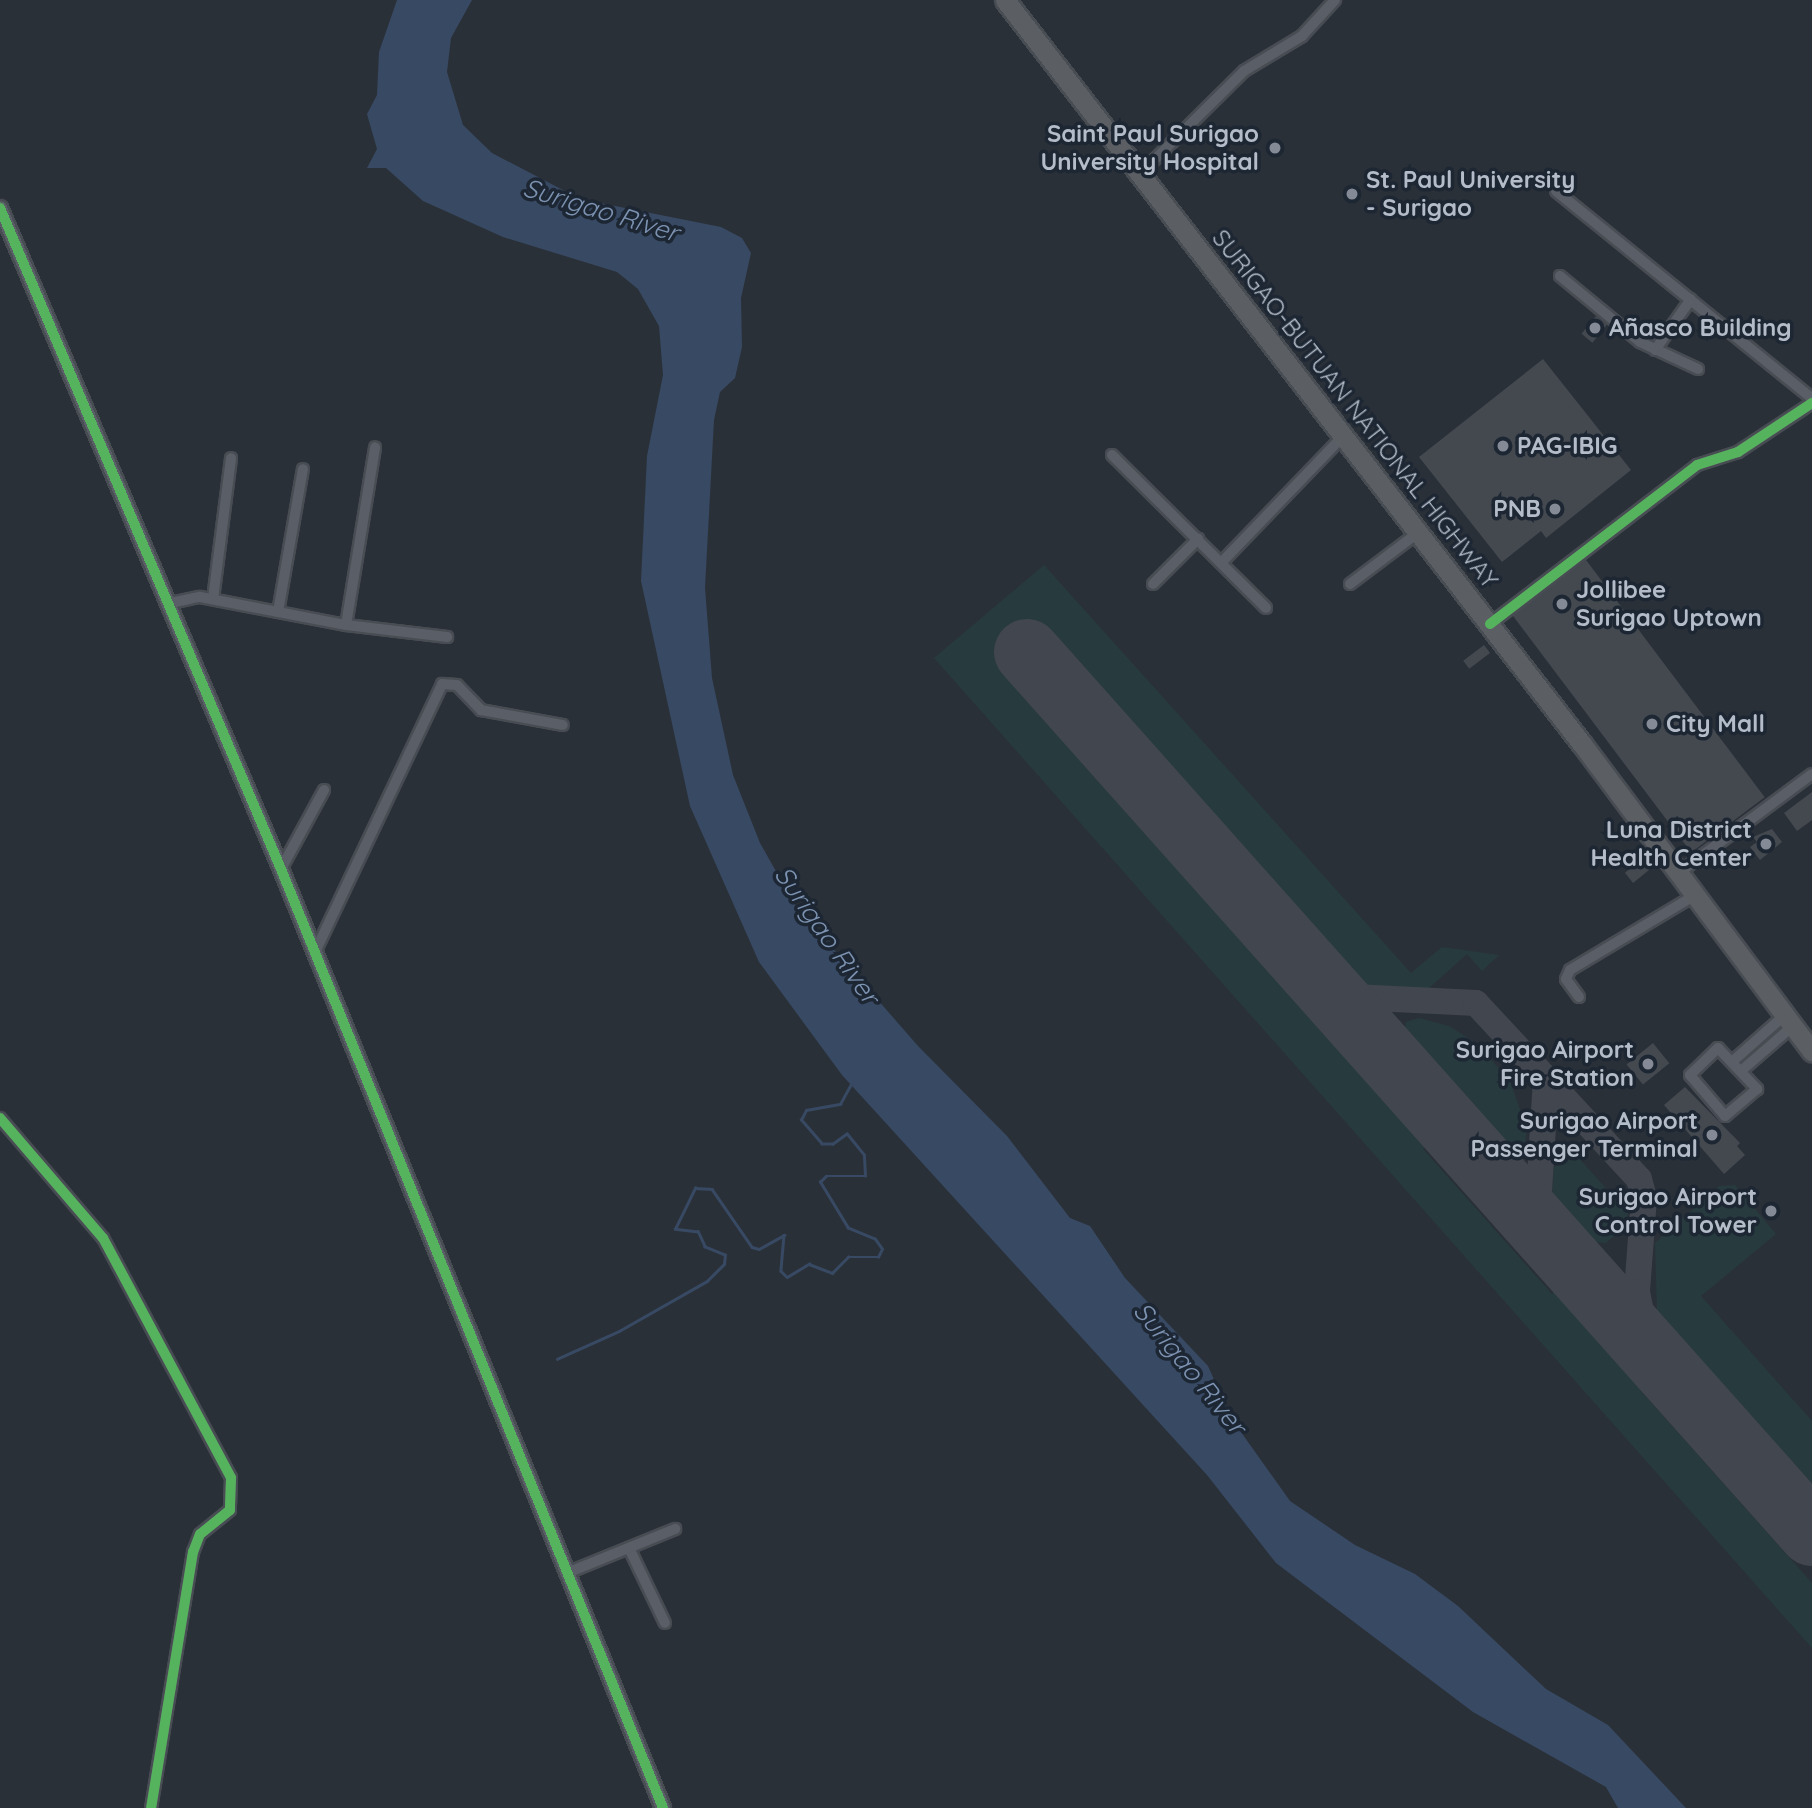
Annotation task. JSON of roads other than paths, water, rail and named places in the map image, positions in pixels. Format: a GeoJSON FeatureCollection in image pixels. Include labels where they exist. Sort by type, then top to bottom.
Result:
{"type":"FeatureCollection","features":[{"type":"Feature","properties":{"kind":"highway","name":"SURIGAO-BUTUAN NATIONAL HIGHWAY"},"geometry":{"type":"LineString","coordinates":[[1005,0],[1490,624],[1810,1046]]}},
{"type":"Feature","properties":{"kind":"street"},"geometry":{"type":"LineString","coordinates":[[1141,173],[1244,71],[1302,36],[1335,0]]}},
{"type":"Feature","properties":{"kind":"street"},"geometry":{"type":"LineString","coordinates":[[1490,624],[1697,465],[1738,452],[1812,401],[1691,299],[1556,191]]}},
{"type":"Feature","properties":{"kind":"street"},"geometry":{"type":"LineString","coordinates":[[0,208],[166,604],[281,869],[663,1808]]}},
{"type":"Feature","properties":{"kind":"street"},"geometry":{"type":"LineString","coordinates":[[1560,276],[1655,350],[1698,369]]}},
{"type":"Feature","properties":{"kind":"street"},"geometry":{"type":"LineString","coordinates":[[1655,350],[1691,299]]}},
{"type":"Feature","properties":{"kind":"street"},"geometry":{"type":"LineString","coordinates":[[1221,563],[1344,435]]}},
{"type":"Feature","properties":{"kind":"street"},"geometry":{"type":"LineString","coordinates":[[346,625],[374,447]]}},
{"type":"Feature","properties":{"kind":"street"},"geometry":{"type":"LineString","coordinates":[[1111,455],[1266,608]]}},
{"type":"Feature","properties":{"kind":"street"},"geometry":{"type":"LineString","coordinates":[[214,599],[231,458]]}},
{"type":"Feature","properties":{"kind":"street"},"geometry":{"type":"LineString","coordinates":[[278,612],[303,469]]}},
{"type":"Feature","properties":{"kind":"street"},"geometry":{"type":"LineString","coordinates":[[1350,584],[1419,532]]}},
{"type":"Feature","properties":{"kind":"street"},"geometry":{"type":"LineString","coordinates":[[1153,584],[1198,539]]}},
{"type":"Feature","properties":{"kind":"street"},"geometry":{"type":"LineString","coordinates":[[166,604],[189,597],[214,599],[346,625],[447,637]]}},
{"type":"Feature","properties":{"kind":"street"},"geometry":{"type":"LineString","coordinates":[[315,952],[442,684],[457,685],[481,710],[563,725]]}},
{"type":"Feature","properties":{"kind":"street"},"geometry":{"type":"LineString","coordinates":[[1680,872],[1812,774]]}},
{"type":"Feature","properties":{"kind":"street"},"geometry":{"type":"LineString","coordinates":[[281,869],[324,790]]}},
{"type":"Feature","properties":{"kind":"street"},"geometry":{"type":"LineString","coordinates":[[1579,998],[1566,979],[1570,970],[1697,894]]}},
{"type":"Feature","properties":{"kind":"street"},"geometry":{"type":"LineString","coordinates":[[1732,1061],[1789,1020]]}},
{"type":"Feature","properties":{"kind":"street"},"geometry":{"type":"LineString","coordinates":[[1741,1071],[1789,1020]]}},
{"type":"Feature","properties":{"kind":"street"},"geometry":{"type":"LineString","coordinates":[[1718,1048],[1732,1061],[1757,1089],[1725,1116],[1692,1080],[1691,1071],[1718,1048]]}},
{"type":"Feature","properties":{"kind":"street"},"geometry":{"type":"LineString","coordinates":[[0,1118],[103,1238],[231,1479],[230,1510],[200,1534],[193,1552],[151,1808]]}},
{"type":"Feature","properties":{"kind":"street"},"geometry":{"type":"LineString","coordinates":[[568,1573],[675,1529]]}},
{"type":"Feature","properties":{"kind":"street"},"geometry":{"type":"LineString","coordinates":[[629,1548],[665,1623]]}},
{"type":"Feature","properties":{"kind":"water","name":"Surigao River"},"geometry":{"type":"Polygon","coordinates":[[[397,0],[472,0],[451,38],[447,72],[463,125],[492,153],[580,199],[721,227],[742,238],[751,253],[741,298],[742,347],[735,378],[720,392],[714,420],[705,588],[712,678],[733,775],[760,843],[795,905],[918,1046],[1007,1136],[1070,1218],[1090,1226],[1125,1278],[1208,1366],[1231,1418],[1290,1501],[1355,1545],[1415,1574],[1458,1606],[1546,1689],[1608,1725],[1686,1808],[1618,1808],[1606,1787],[1473,1712],[1276,1563],[1207,1475],[842,1075],[759,962],[690,806],[641,581],[647,456],[663,375],[659,326],[638,289],[617,272],[503,237],[423,201],[386,168],[367,168],[377,149],[367,114],[377,95],[379,52],[397,0]]]}},
{"type":"Feature","properties":{"kind":"waterway"},"geometry":{"type":"LineString","coordinates":[[557,1359],[619,1331],[707,1281],[724,1264],[725,1255],[705,1247],[698,1232],[675,1229],[695,1188],[712,1189],[752,1247],[759,1249],[784,1235],[781,1271],[787,1277],[809,1264],[832,1273],[848,1257],[878,1257],[882,1249],[875,1239],[848,1228],[820,1182],[826,1176],[865,1176],[864,1155],[847,1134],[833,1144],[822,1144],[801,1120],[806,1110],[840,1104],[852,1082]]}},
{"type":"Feature","properties":{"kind":"place","name":"Saint Paul Surigao University Hospital"},"geometry":{"type":"Point","coordinates":[1275,148]}},
{"type":"Feature","properties":{"kind":"place","name":"St. Paul University - Surigao"},"geometry":{"type":"Point","coordinates":[1352,194]}},
{"type":"Feature","properties":{"kind":"place","name":"Añasco Building"},"geometry":{"type":"Point","coordinates":[1595,328]}},
{"type":"Feature","properties":{"kind":"place","name":"PAG-IBIG"},"geometry":{"type":"Point","coordinates":[1503,446]}},
{"type":"Feature","properties":{"kind":"place","name":"PNB"},"geometry":{"type":"Point","coordinates":[1555,509]}},
{"type":"Feature","properties":{"kind":"place","name":"Jollibee Surigao Uptown"},"geometry":{"type":"Point","coordinates":[1562,604]}},
{"type":"Feature","properties":{"kind":"place","name":"City Mall"},"geometry":{"type":"Point","coordinates":[1652,724]}},
{"type":"Feature","properties":{"kind":"place","name":"Luna District Health Center"},"geometry":{"type":"Point","coordinates":[1766,844]}},
{"type":"Feature","properties":{"kind":"place","name":"Surigao Airport Fire Station"},"geometry":{"type":"Point","coordinates":[1648,1064]}},
{"type":"Feature","properties":{"kind":"place","name":"Surigao Airport Passenger Terminal"},"geometry":{"type":"Point","coordinates":[1712,1135]}},
{"type":"Feature","properties":{"kind":"place","name":"Surigao Airport Control Tower"},"geometry":{"type":"Point","coordinates":[1771,1211]}}]}
